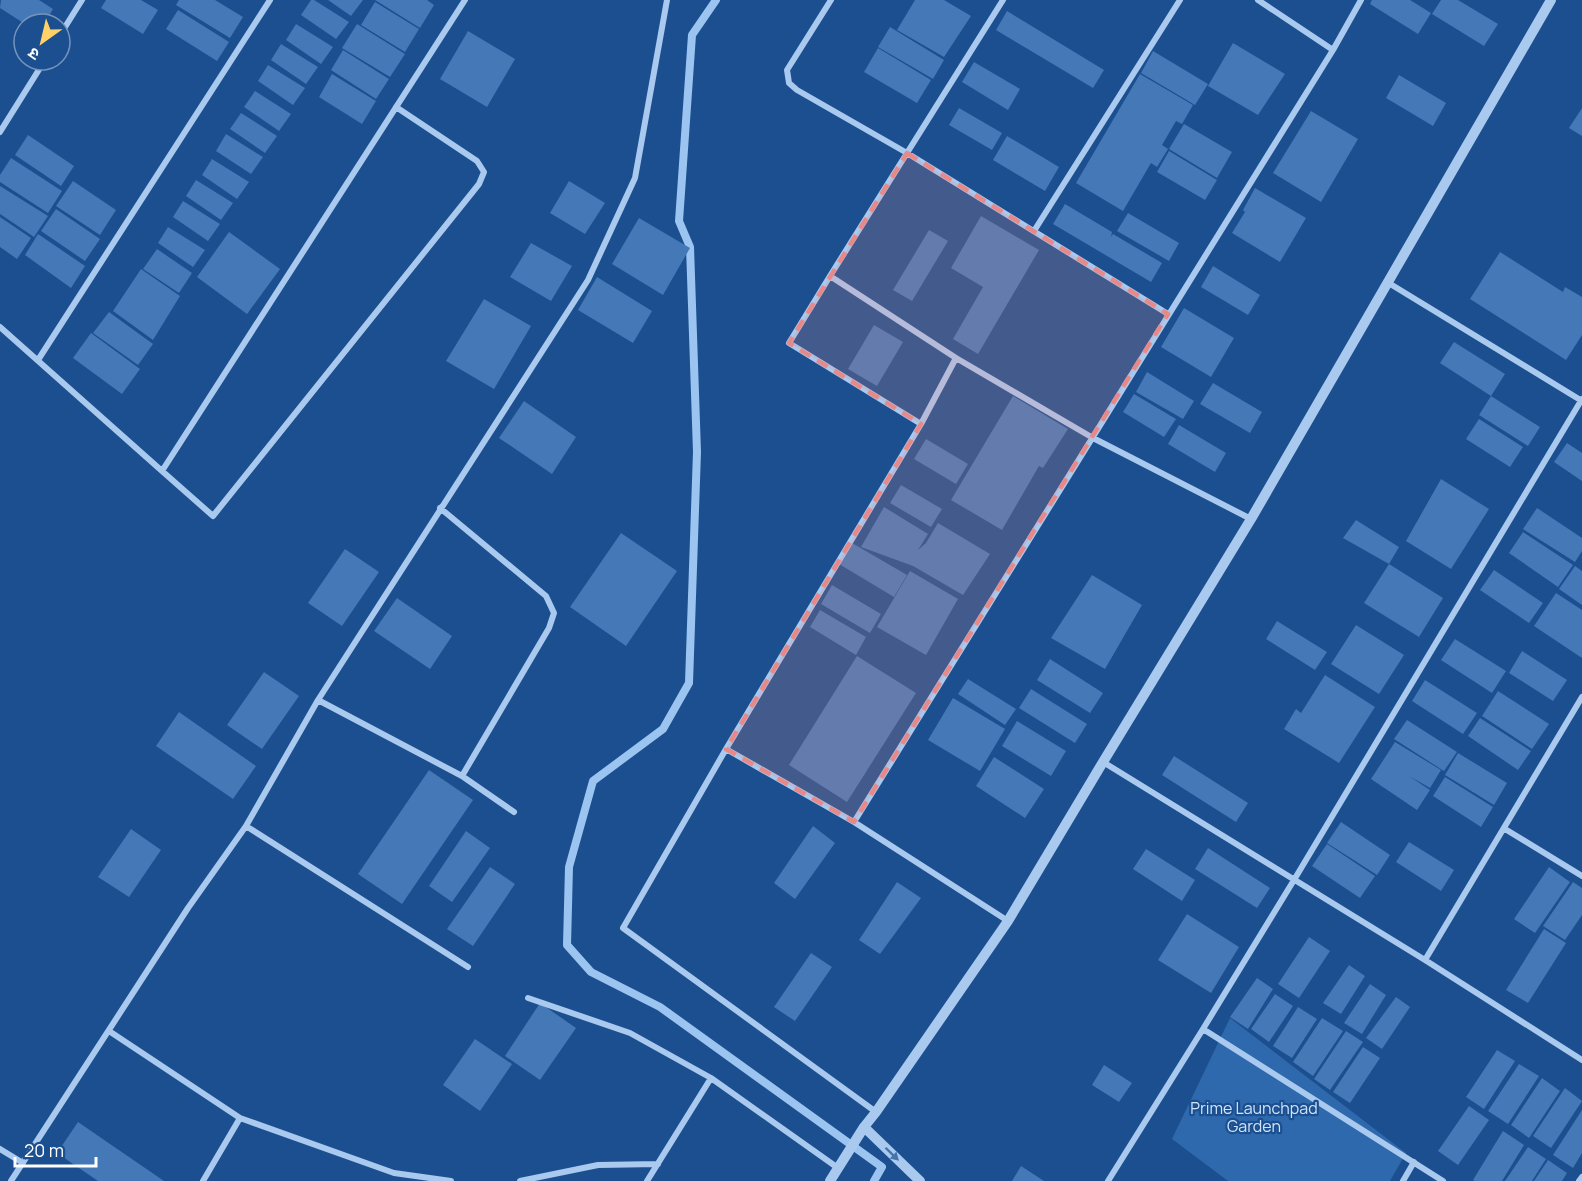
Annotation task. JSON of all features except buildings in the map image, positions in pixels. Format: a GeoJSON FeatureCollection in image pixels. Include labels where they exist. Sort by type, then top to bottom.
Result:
{"type":"FeatureCollection","features":[{"type":"Feature","properties":{"kind":"street"},"geometry":{"type":"LineString","coordinates":[[72,16],[82,0]]}},
{"type":"Feature","properties":{"kind":"street"},"geometry":{"type":"LineString","coordinates":[[38,360],[270,0]]}},
{"type":"Feature","properties":{"kind":"street"},"geometry":{"type":"LineString","coordinates":[[162,471],[465,0]]}},
{"type":"Feature","properties":{"kind":"street"},"geometry":{"type":"LineString","coordinates":[[11,1181],[188,908],[246,826],[318,700],[588,280],[635,178],[667,0]]}},
{"type":"Feature","properties":{"kind":"street"},"geometry":{"type":"LineString","coordinates":[[831,0],[787,70],[789,83],[797,90],[907,153],[1168,314]]}},
{"type":"Feature","properties":{"kind":"street"},"geometry":{"type":"LineString","coordinates":[[921,424],[789,343],[1003,0]]}},
{"type":"Feature","properties":{"kind":"street"},"geometry":{"type":"LineString","coordinates":[[1034,231],[1180,0]]}},
{"type":"Feature","properties":{"kind":"street"},"geometry":{"type":"LineString","coordinates":[[1258,0],[1333,50]]}},
{"type":"Feature","properties":{"kind":"street"},"geometry":{"type":"LineString","coordinates":[[854,822],[1333,50],[1361,0]]}},
{"type":"Feature","properties":{"kind":"street"},"geometry":{"type":"LineString","coordinates":[[830,1181],[864,1127],[1008,921],[1251,519],[1551,0]]}},
{"type":"Feature","properties":{"kind":"street"},"geometry":{"type":"LineString","coordinates":[[0,132],[38,72]]}},
{"type":"Feature","properties":{"kind":"street"},"geometry":{"type":"LineString","coordinates":[[0,327],[213,516],[479,184],[484,172],[477,160],[396,107]]}},
{"type":"Feature","properties":{"kind":"street"},"geometry":{"type":"LineString","coordinates":[[830,276],[956,358],[1093,438],[1251,519]]}},
{"type":"Feature","properties":{"kind":"street"},"geometry":{"type":"LineString","coordinates":[[1108,1181],[1294,880],[1582,400],[1387,282]]}},
{"type":"Feature","properties":{"kind":"street"},"geometry":{"type":"LineString","coordinates":[[876,1112],[623,928],[726,749],[921,424],[956,358]]}},
{"type":"Feature","properties":{"kind":"street"},"geometry":{"type":"LineString","coordinates":[[440,508],[546,596],[554,613],[549,628],[462,776]]}},
{"type":"Feature","properties":{"kind":"street"},"geometry":{"type":"LineString","coordinates":[[1425,960],[1582,697]]}},
{"type":"Feature","properties":{"kind":"street"},"geometry":{"type":"LineString","coordinates":[[318,700],[462,776],[514,812]]}},
{"type":"Feature","properties":{"kind":"street"},"geometry":{"type":"LineString","coordinates":[[726,749],[854,822],[1008,921]]}},
{"type":"Feature","properties":{"kind":"street"},"geometry":{"type":"LineString","coordinates":[[1103,762],[1425,960],[1582,1060]]}},
{"type":"Feature","properties":{"kind":"street"},"geometry":{"type":"LineString","coordinates":[[246,826],[468,967]]}},
{"type":"Feature","properties":{"kind":"street"},"geometry":{"type":"LineString","coordinates":[[1504,829],[1582,876]]}},
{"type":"Feature","properties":{"kind":"street"},"geometry":{"type":"LineString","coordinates":[[528,998],[630,1033],[711,1078],[838,1168]]}},
{"type":"Feature","properties":{"kind":"street"},"geometry":{"type":"LineString","coordinates":[[1203,1029],[1443,1181]]}},
{"type":"Feature","properties":{"kind":"street"},"geometry":{"type":"LineString","coordinates":[[109,1031],[240,1118],[394,1173],[451,1181]]}},
{"type":"Feature","properties":{"kind":"street"},"geometry":{"type":"LineString","coordinates":[[647,1181],[711,1078]]}},
{"type":"Feature","properties":{"kind":"street"},"geometry":{"type":"LineString","coordinates":[[203,1181],[240,1118]]}},
{"type":"Feature","properties":{"kind":"street"},"geometry":{"type":"LineString","coordinates":[[864,1127],[920,1181]]}},
{"type":"Feature","properties":{"kind":"street"},"geometry":{"type":"LineString","coordinates":[[0,1149],[22,1163]]}},
{"type":"Feature","properties":{"kind":"street"},"geometry":{"type":"LineString","coordinates":[[1403,1181],[1414,1162]]}},
{"type":"Feature","properties":{"kind":"street"},"geometry":{"type":"LineString","coordinates":[[520,1181],[598,1165],[658,1164]]}},
{"type":"Feature","properties":{"kind":"street"},"geometry":{"type":"LineString","coordinates":[[389,1181],[394,1173]]}},
{"type":"Feature","properties":{"kind":"street"},"geometry":{"type":"LineString","coordinates":[[1579,1181],[1582,1177]]}},
{"type":"Feature","properties":{"kind":"highlighted area"},"geometry":{"type":"Polygon","coordinates":[[[907,153],[1168,314],[854,822],[726,749],[921,424],[789,343],[907,153]]]}},
{"type":"Feature","properties":{"kind":"green space","name":"Prime Launchpad Garden"},"geometry":{"type":"Polygon","coordinates":[[[1230,1018],[1406,1153],[1390,1181],[1228,1181],[1172,1139],[1230,1018]]]}},
{"type":"Feature","properties":{"kind":"waterway"},"geometry":{"type":"LineString","coordinates":[[716,0],[692,35],[679,221],[690,247],[697,452],[689,683],[663,729],[593,781],[569,867],[567,945],[591,972],[660,1007],[882,1167],[874,1181]]}}]}
